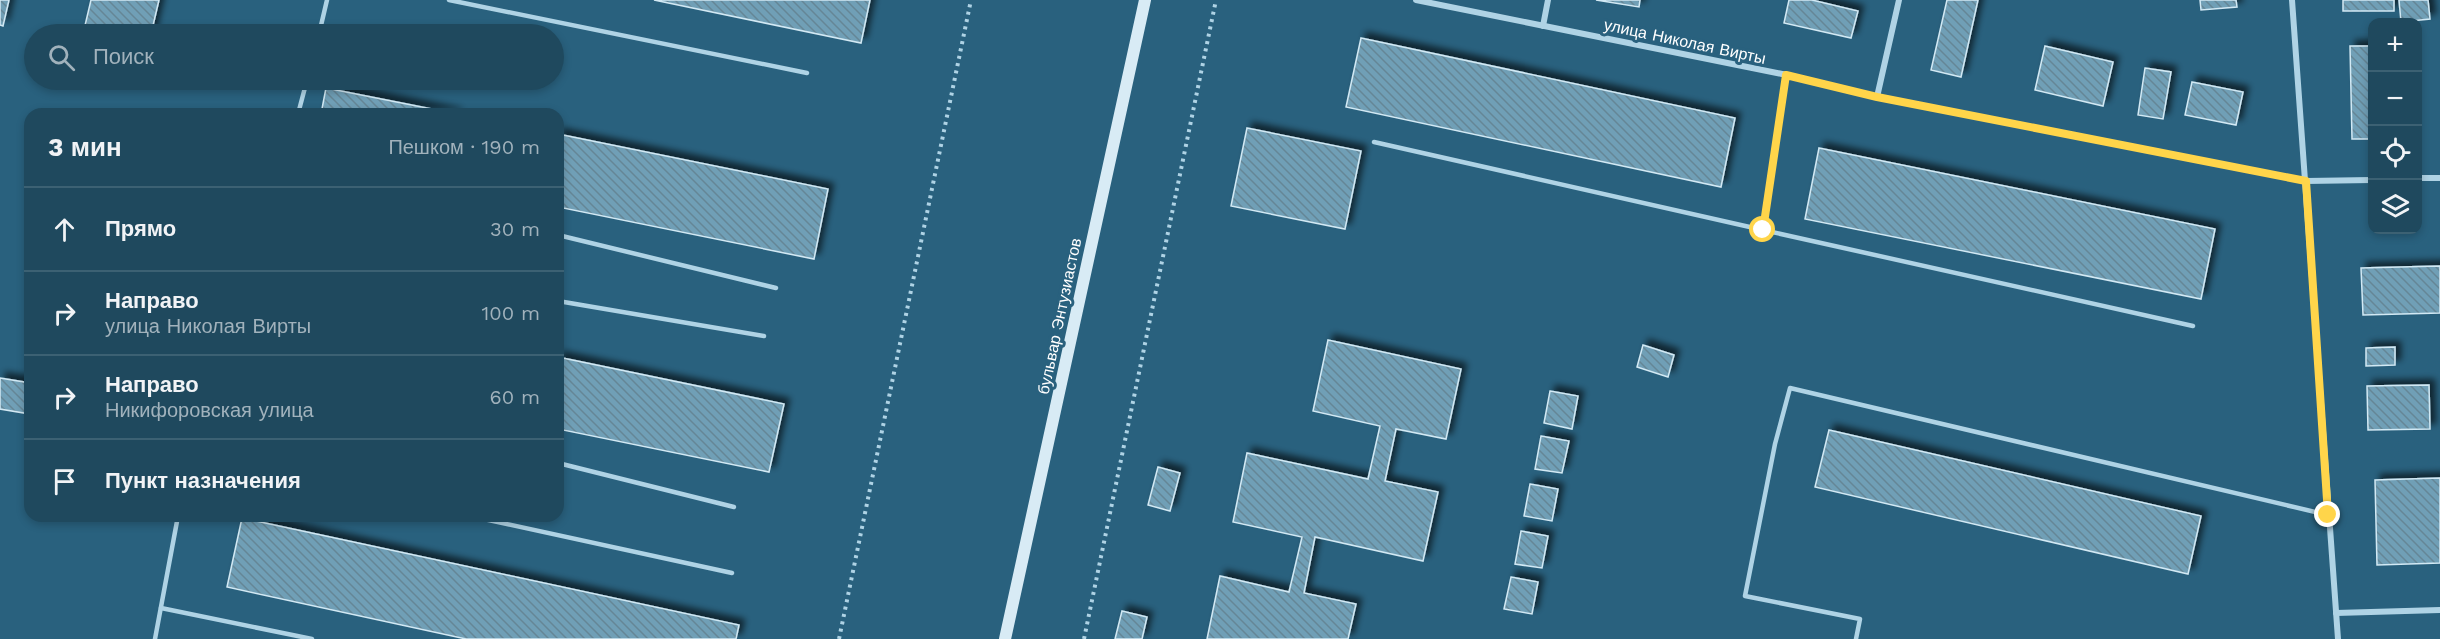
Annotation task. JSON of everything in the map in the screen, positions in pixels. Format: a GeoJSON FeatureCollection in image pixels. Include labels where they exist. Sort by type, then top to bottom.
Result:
{"type":"FeatureCollection","features":[{"type":"Feature","properties":{"kind":"main road","name":"бульвар Энтузиастов"},"geometry":{"type":"LineString","coordinates":[[1005,639],[1145,0]]}},
{"type":"Feature","properties":{"kind":"street","name":"улица Николая Вирты"},"geometry":{"type":"LineString","coordinates":[[1416,0],[1786,75],[1877,97],[2306,181],[2368,180]]}},
{"type":"Feature","properties":{"kind":"street"},"geometry":{"type":"LineString","coordinates":[[1543,26],[1548,0]]}},
{"type":"Feature","properties":{"kind":"street"},"geometry":{"type":"LineString","coordinates":[[1877,97],[1899,0]]}},
{"type":"Feature","properties":{"kind":"street"},"geometry":{"type":"LineString","coordinates":[[2292,0],[2338,639]]}},
{"type":"Feature","properties":{"kind":"street"},"geometry":{"type":"LineString","coordinates":[[2422,178],[2440,178]]}},
{"type":"Feature","properties":{"kind":"street"},"geometry":{"type":"LineString","coordinates":[[2336,613],[2440,610]]}},
{"type":"Feature","properties":{"kind":"lane"},"geometry":{"type":"LineString","coordinates":[[321,24],[327,0]]}},
{"type":"Feature","properties":{"kind":"lane"},"geometry":{"type":"LineString","coordinates":[[449,0],[807,73]]}},
{"type":"Feature","properties":{"kind":"lane"},"geometry":{"type":"LineString","coordinates":[[1763,230],[1786,75]]}},
{"type":"Feature","properties":{"kind":"lane"},"geometry":{"type":"LineString","coordinates":[[300,108],[304,90]]}},
{"type":"Feature","properties":{"kind":"lane"},"geometry":{"type":"LineString","coordinates":[[1374,142],[2193,326]]}},
{"type":"Feature","properties":{"kind":"lane"},"geometry":{"type":"LineString","coordinates":[[564,236],[776,288]]}},
{"type":"Feature","properties":{"kind":"lane"},"geometry":{"type":"LineString","coordinates":[[564,302],[764,336]]}},
{"type":"Feature","properties":{"kind":"lane"},"geometry":{"type":"LineString","coordinates":[[1856,639],[1860,619],[1745,596],[1775,444],[1790,388],[2328,515]]}},
{"type":"Feature","properties":{"kind":"lane"},"geometry":{"type":"LineString","coordinates":[[564,464],[734,507]]}},
{"type":"Feature","properties":{"kind":"lane"},"geometry":{"type":"LineString","coordinates":[[155,639],[177,522]]}},
{"type":"Feature","properties":{"kind":"lane"},"geometry":{"type":"LineString","coordinates":[[498,522],[732,573]]}},
{"type":"Feature","properties":{"kind":"lane"},"geometry":{"type":"LineString","coordinates":[[161,608],[312,639]]}},
{"type":"Feature","properties":{"kind":"path"},"geometry":{"type":"LineString","coordinates":[[839,639],[971,0]]}},
{"type":"Feature","properties":{"kind":"path"},"geometry":{"type":"LineString","coordinates":[[1084,639],[1216,0]]}},
{"type":"Feature","properties":{"kind":"building"},"geometry":{"type":"Polygon","coordinates":[[[0,0],[9,0],[3,26],[0,25],[0,0]]]}},
{"type":"Feature","properties":{"kind":"building"},"geometry":{"type":"Polygon","coordinates":[[[91,0],[159,0],[153,24],[85,24],[91,0]]]}},
{"type":"Feature","properties":{"kind":"building"},"geometry":{"type":"Polygon","coordinates":[[[654,0],[870,0],[861,43],[654,0]]]}},
{"type":"Feature","properties":{"kind":"building"},"geometry":{"type":"Polygon","coordinates":[[[1596,0],[1640,0],[1639,7],[1596,0]]]}},
{"type":"Feature","properties":{"kind":"building"},"geometry":{"type":"Polygon","coordinates":[[[1789,0],[1812,0],[1858,11],[1851,38],[1784,23],[1789,0]]]}},
{"type":"Feature","properties":{"kind":"building"},"geometry":{"type":"Polygon","coordinates":[[[1947,0],[1978,0],[1961,77],[1931,70],[1947,0]]]}},
{"type":"Feature","properties":{"kind":"building"},"geometry":{"type":"Polygon","coordinates":[[[2200,0],[2236,0],[2237,7],[2201,10],[2200,0]]]}},
{"type":"Feature","properties":{"kind":"building"},"geometry":{"type":"Polygon","coordinates":[[[2343,0],[2394,0],[2394,11],[2343,11],[2343,0]]]}},
{"type":"Feature","properties":{"kind":"building"},"geometry":{"type":"Polygon","coordinates":[[[2399,0],[2428,0],[2430,19],[2401,18],[2399,0]]]}},
{"type":"Feature","properties":{"kind":"building"},"geometry":{"type":"Polygon","coordinates":[[[1361,38],[1735,118],[1721,187],[1346,107],[1361,38]]]}},
{"type":"Feature","properties":{"kind":"building"},"geometry":{"type":"Polygon","coordinates":[[[2045,46],[2113,62],[2103,106],[2035,90],[2045,46]]]}},
{"type":"Feature","properties":{"kind":"building"},"geometry":{"type":"Polygon","coordinates":[[[2350,46],[2368,46],[2368,139],[2352,139],[2350,46]]]}},
{"type":"Feature","properties":{"kind":"building"},"geometry":{"type":"Polygon","coordinates":[[[2145,68],[2171,72],[2163,119],[2138,115],[2145,68]]]}},
{"type":"Feature","properties":{"kind":"building"},"geometry":{"type":"Polygon","coordinates":[[[2192,82],[2243,92],[2236,125],[2185,115],[2192,82]]]}},
{"type":"Feature","properties":{"kind":"building"},"geometry":{"type":"Polygon","coordinates":[[[326,90],[336,90],[427,108],[322,108],[326,90]]]}},
{"type":"Feature","properties":{"kind":"building"},"geometry":{"type":"Polygon","coordinates":[[[1247,128],[1361,151],[1345,229],[1231,206],[1247,128]]]}},
{"type":"Feature","properties":{"kind":"building"},"geometry":{"type":"Polygon","coordinates":[[[564,135],[828,189],[814,259],[564,208],[564,135]]]}},
{"type":"Feature","properties":{"kind":"building"},"geometry":{"type":"Polygon","coordinates":[[[1819,148],[2215,229],[2201,299],[1805,219],[1819,148]]]}},
{"type":"Feature","properties":{"kind":"building"},"geometry":{"type":"Polygon","coordinates":[[[2440,266],[2440,313],[2363,315],[2361,268],[2440,266]]]}},
{"type":"Feature","properties":{"kind":"building"},"geometry":{"type":"Polygon","coordinates":[[[1328,340],[1461,369],[1446,439],[1396,429],[1385,481],[1438,492],[1423,561],[1315,537],[1304,593],[1356,604],[1348,639],[1207,639],[1220,576],[1289,592],[1302,537],[1233,522],[1247,453],[1368,479],[1380,426],[1313,411],[1328,340]]]}},
{"type":"Feature","properties":{"kind":"building"},"geometry":{"type":"Polygon","coordinates":[[[1643,345],[1674,355],[1668,377],[1637,367],[1643,345]]]}},
{"type":"Feature","properties":{"kind":"building"},"geometry":{"type":"Polygon","coordinates":[[[2395,347],[2395,365],[2366,366],[2366,348],[2395,347]]]}},
{"type":"Feature","properties":{"kind":"building"},"geometry":{"type":"Polygon","coordinates":[[[564,358],[784,404],[769,472],[564,430],[564,358]]]}},
{"type":"Feature","properties":{"kind":"building"},"geometry":{"type":"Polygon","coordinates":[[[0,378],[24,382],[24,413],[0,409],[0,378]]]}},
{"type":"Feature","properties":{"kind":"building"},"geometry":{"type":"Polygon","coordinates":[[[2429,385],[2430,429],[2368,430],[2367,386],[2429,385]]]}},
{"type":"Feature","properties":{"kind":"building"},"geometry":{"type":"Polygon","coordinates":[[[1550,391],[1578,396],[1572,429],[1544,423],[1550,391]]]}},
{"type":"Feature","properties":{"kind":"building"},"geometry":{"type":"Polygon","coordinates":[[[1829,430],[2201,516],[2188,574],[1815,487],[1829,430]]]}},
{"type":"Feature","properties":{"kind":"building"},"geometry":{"type":"Polygon","coordinates":[[[1541,436],[1569,441],[1562,473],[1535,469],[1541,436]]]}},
{"type":"Feature","properties":{"kind":"building"},"geometry":{"type":"Polygon","coordinates":[[[1158,467],[1180,473],[1170,511],[1148,505],[1158,467]]]}},
{"type":"Feature","properties":{"kind":"building"},"geometry":{"type":"Polygon","coordinates":[[[2440,478],[2440,563],[2377,565],[2375,480],[2440,478]]]}},
{"type":"Feature","properties":{"kind":"building"},"geometry":{"type":"Polygon","coordinates":[[[1530,484],[1558,489],[1552,521],[1524,516],[1530,484]]]}},
{"type":"Feature","properties":{"kind":"building"},"geometry":{"type":"Polygon","coordinates":[[[241,522],[261,522],[739,625],[736,639],[466,639],[227,587],[241,522]]]}},
{"type":"Feature","properties":{"kind":"building"},"geometry":{"type":"Polygon","coordinates":[[[1521,531],[1548,536],[1542,568],[1515,564],[1521,531]]]}},
{"type":"Feature","properties":{"kind":"building"},"geometry":{"type":"Polygon","coordinates":[[[1511,577],[1538,582],[1532,614],[1504,609],[1511,577]]]}},
{"type":"Feature","properties":{"kind":"building"},"geometry":{"type":"Polygon","coordinates":[[[1122,611],[1147,617],[1142,639],[1115,639],[1122,611]]]}},
{"type":"Feature","properties":{"kind":"route"},"geometry":{"type":"LineString","coordinates":[[1763,230],[1786,75],[1877,97],[2306,181],[2328,515]]}}]}
